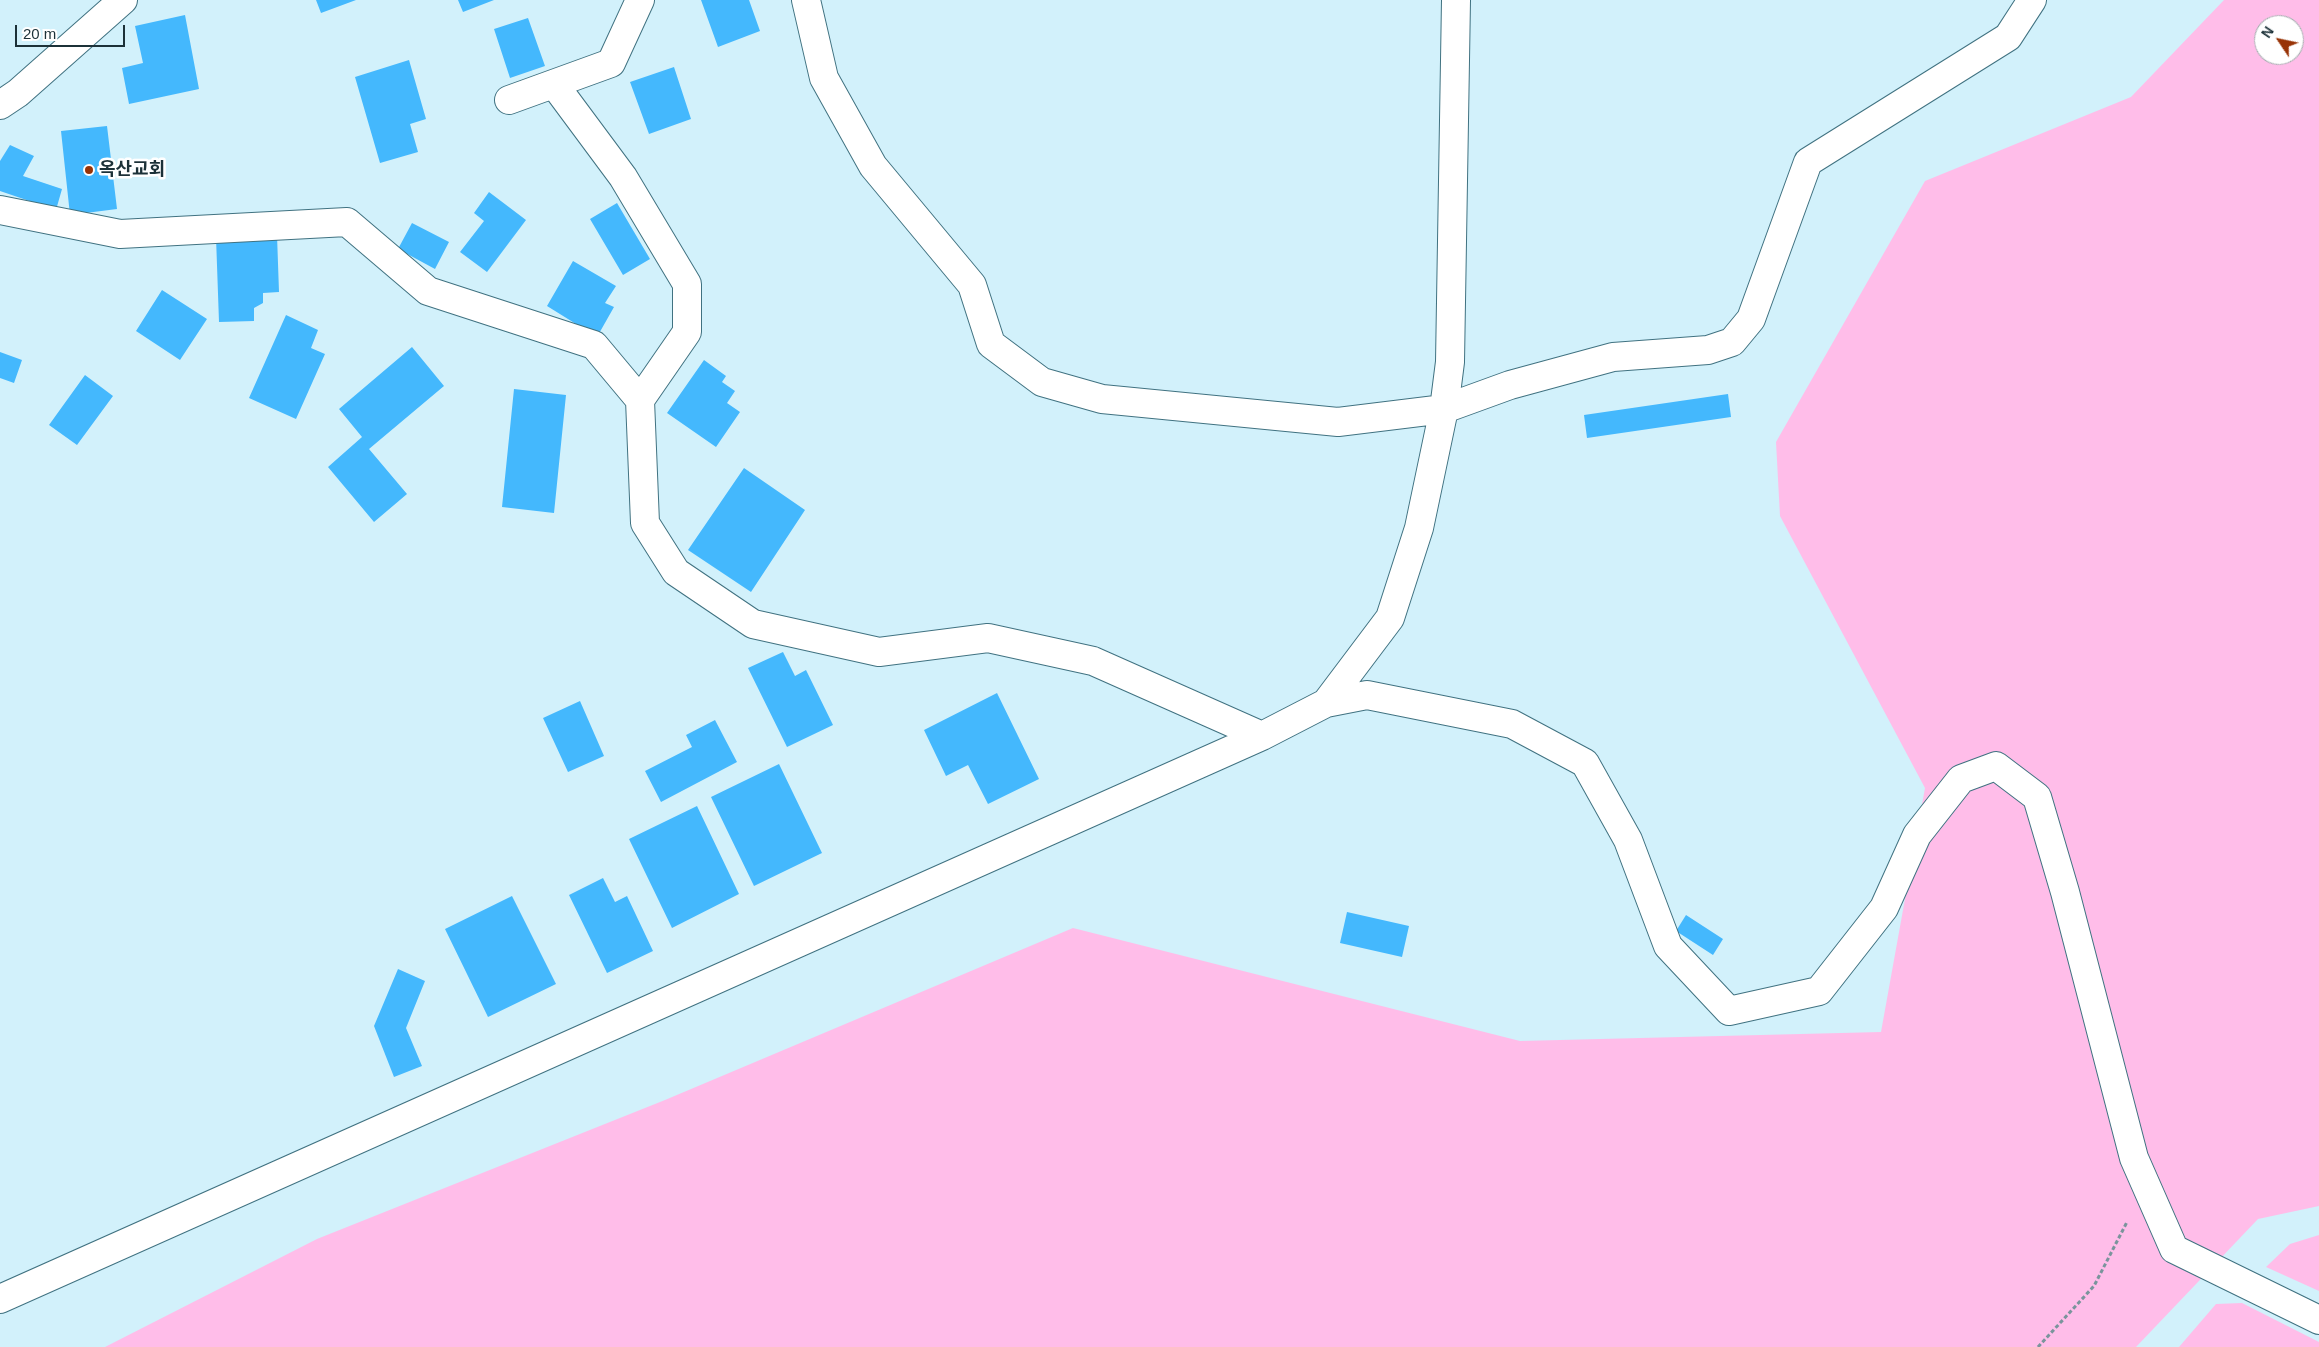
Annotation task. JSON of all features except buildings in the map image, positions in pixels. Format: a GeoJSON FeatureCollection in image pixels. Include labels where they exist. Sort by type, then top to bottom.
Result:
{"type":"FeatureCollection","features":[{"type":"Feature","properties":{"kind":"street"},"geometry":{"type":"LineString","coordinates":[[0,105],[18,93],[123,0]]}},
{"type":"Feature","properties":{"kind":"street"},"geometry":{"type":"LineString","coordinates":[[510,100],[610,63],[640,0]]}},
{"type":"Feature","properties":{"kind":"street"},"geometry":{"type":"LineString","coordinates":[[806,0],[824,78],[874,166],[972,285],[992,344],[1042,382],[1102,399],[1338,422],[1444,409],[1510,385],[1613,357],[1708,350],[1732,342],[1751,319],[1808,162],[2008,37],[2032,0]]}},
{"type":"Feature","properties":{"kind":"street"},"geometry":{"type":"LineString","coordinates":[[1326,703],[1390,618],[1419,528],[1444,409],[1450,362],[1456,0]]}},
{"type":"Feature","properties":{"kind":"street"},"geometry":{"type":"LineString","coordinates":[[554,84],[623,177],[687,284],[688,332],[640,400],[645,523],[676,572],[753,624],[879,652],[988,638],[1093,661],[1262,736]]}},
{"type":"Feature","properties":{"kind":"street"},"geometry":{"type":"LineString","coordinates":[[0,210],[120,234],[347,222],[428,291],[594,345],[640,400]]}},
{"type":"Feature","properties":{"kind":"street"},"geometry":{"type":"LineString","coordinates":[[0,1300],[1262,736],[1326,703],[1367,695],[1512,724],[1584,763],[1628,840],[1668,946],[1729,1011],[1819,991],[1884,908],[1917,835],[1922,828],[1961,779],[1996,766],[2037,796],[2065,892],[2134,1158],[2174,1249],[2319,1320]]}},
{"type":"Feature","properties":{"kind":"path"},"geometry":{"type":"LineString","coordinates":[[2038,1347],[2094,1286],[2146,1185]]}},
{"type":"Feature","properties":{"kind":"shaded area"},"geometry":{"type":"Polygon","coordinates":[[[2224,0],[2319,0],[2319,1206],[2258,1219],[2136,1347],[105,1347],[317,1239],[665,1100],[1073,928],[1520,1041],[1881,1032],[1925,788],[1780,516],[1776,442],[1925,181],[2131,97],[2224,0]]]}},
{"type":"Feature","properties":{"kind":"shaded area"},"geometry":{"type":"Polygon","coordinates":[[[2319,1235],[2319,1291],[2266,1267],[2290,1244],[2319,1235]]]}},
{"type":"Feature","properties":{"kind":"shaded area"},"geometry":{"type":"Polygon","coordinates":[[[2242,1303],[2319,1342],[2319,1347],[2179,1347],[2216,1304],[2242,1303]]]}},
{"type":"Feature","properties":{"kind":"place","name":"옥산교회"},"geometry":{"type":"Point","coordinates":[89,170]}}]}
